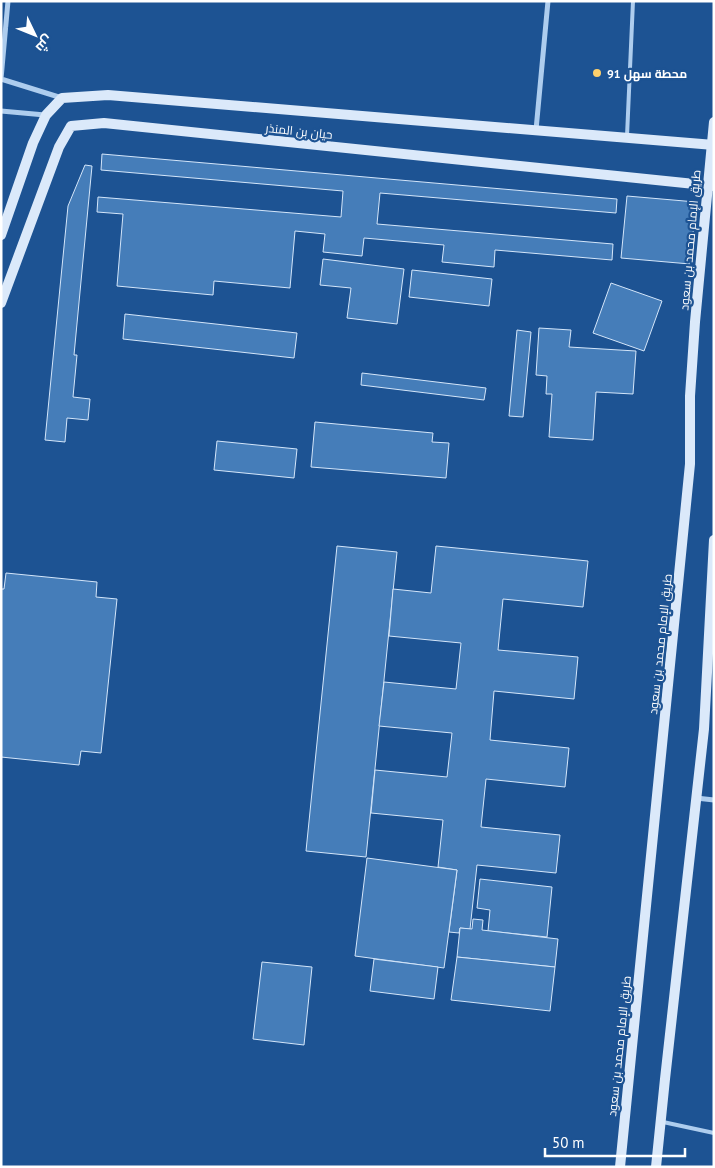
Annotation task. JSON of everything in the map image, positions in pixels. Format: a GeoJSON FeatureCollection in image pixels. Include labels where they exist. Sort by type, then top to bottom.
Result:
{"type":"FeatureCollection","features":[{"type":"Feature","properties":{"kind":"main road","name":"حيان بن المنذر"},"geometry":{"type":"LineString","coordinates":[[62,98],[108,94],[713,145]]}},
{"type":"Feature","properties":{"kind":"main road"},"geometry":{"type":"LineString","coordinates":[[1,235],[33,143],[46,116],[62,98]]}},
{"type":"Feature","properties":{"kind":"main road","name":"طريق الإمام محمد بن سعود"},"geometry":{"type":"LineString","coordinates":[[620,1167],[690,464],[690,396],[695,322],[711,186],[714,122]]}},
{"type":"Feature","properties":{"kind":"main road","name":"حيان بن المنذر"},"geometry":{"type":"LineString","coordinates":[[1,302],[59,147],[71,126],[104,124],[711,186]]}},
{"type":"Feature","properties":{"kind":"main road"},"geometry":{"type":"LineString","coordinates":[[656,1167],[704,729],[714,540]]}},
{"type":"Feature","properties":{"kind":"street"},"geometry":{"type":"LineString","coordinates":[[8,1],[1,79],[62,98]]}},
{"type":"Feature","properties":{"kind":"street"},"geometry":{"type":"LineString","coordinates":[[536,130],[548,1]]}},
{"type":"Feature","properties":{"kind":"street"},"geometry":{"type":"LineString","coordinates":[[1,111],[46,116]]}},
{"type":"Feature","properties":{"kind":"street"},"geometry":{"type":"LineString","coordinates":[[696,798],[714,800]]}},
{"type":"Feature","properties":{"kind":"lane"},"geometry":{"type":"LineString","coordinates":[[626,138],[633,1]]}},
{"type":"Feature","properties":{"kind":"lane"},"geometry":{"type":"LineString","coordinates":[[661,1121],[714,1133]]}},
{"type":"Feature","properties":{"kind":"building"},"geometry":{"type":"Polygon","coordinates":[[[102,154],[617,199],[616,213],[380,193],[377,224],[613,244],[612,260],[495,250],[494,267],[442,262],[444,245],[364,238],[362,256],[323,252],[325,234],[295,231],[290,288],[214,281],[213,295],[117,286],[123,214],[97,212],[98,197],[341,217],[343,191],[101,170],[102,154]]]}},
{"type":"Feature","properties":{"kind":"building"},"geometry":{"type":"Polygon","coordinates":[[[85,165],[92,166],[74,355],[77,355],[73,397],[90,399],[88,420],[67,418],[65,442],[45,440],[68,206],[85,165]]]}},
{"type":"Feature","properties":{"kind":"building"},"geometry":{"type":"Polygon","coordinates":[[[627,196],[696,202],[690,264],[621,258],[627,196]]]}},
{"type":"Feature","properties":{"kind":"building"},"geometry":{"type":"Polygon","coordinates":[[[323,259],[404,269],[397,324],[347,318],[351,288],[320,285],[323,259]]]}},
{"type":"Feature","properties":{"kind":"building"},"geometry":{"type":"Polygon","coordinates":[[[412,270],[492,279],[489,306],[409,297],[412,270]]]}},
{"type":"Feature","properties":{"kind":"building"},"geometry":{"type":"Polygon","coordinates":[[[611,283],[662,301],[644,351],[593,333],[611,283]]]}},
{"type":"Feature","properties":{"kind":"building"},"geometry":{"type":"Polygon","coordinates":[[[125,314],[297,333],[294,358],[123,339],[125,314]]]}},
{"type":"Feature","properties":{"kind":"building"},"geometry":{"type":"Polygon","coordinates":[[[539,328],[571,330],[569,347],[636,351],[633,394],[596,392],[593,440],[549,437],[552,394],[546,394],[547,376],[536,375],[539,328]]]}},
{"type":"Feature","properties":{"kind":"building"},"geometry":{"type":"Polygon","coordinates":[[[517,330],[531,332],[523,417],[509,416],[517,330]]]}},
{"type":"Feature","properties":{"kind":"building"},"geometry":{"type":"Polygon","coordinates":[[[362,373],[486,388],[484,400],[361,385],[362,373]]]}},
{"type":"Feature","properties":{"kind":"building"},"geometry":{"type":"Polygon","coordinates":[[[315,422],[433,433],[432,442],[449,443],[446,478],[311,467],[315,422]]]}},
{"type":"Feature","properties":{"kind":"building"},"geometry":{"type":"Polygon","coordinates":[[[217,441],[297,449],[294,478],[214,470],[217,441]]]}},
{"type":"Feature","properties":{"kind":"building"},"geometry":{"type":"Polygon","coordinates":[[[337,546],[397,552],[366,857],[306,851],[337,546]]]}},
{"type":"Feature","properties":{"kind":"building"},"geometry":{"type":"Polygon","coordinates":[[[436,546],[588,561],[583,607],[503,599],[498,650],[578,657],[574,699],[494,691],[490,740],[569,748],[565,787],[486,779],[481,827],[560,835],[556,873],[477,865],[470,929],[460,928],[459,933],[449,932],[457,870],[438,867],[443,820],[371,813],[375,770],[447,777],[452,733],[379,726],[384,682],[456,689],[461,643],[389,636],[393,589],[431,593],[436,546]]]}},
{"type":"Feature","properties":{"kind":"building"},"geometry":{"type":"Polygon","coordinates":[[[6,573],[97,582],[96,597],[117,599],[101,753],[81,751],[79,765],[1,757],[1,589],[4,589],[6,573]]]}},
{"type":"Feature","properties":{"kind":"building"},"geometry":{"type":"Polygon","coordinates":[[[367,858],[457,870],[444,968],[355,956],[367,858]]]}},
{"type":"Feature","properties":{"kind":"building"},"geometry":{"type":"Polygon","coordinates":[[[480,879],[552,887],[547,937],[488,931],[490,910],[477,908],[480,879]]]}},
{"type":"Feature","properties":{"kind":"building"},"geometry":{"type":"Polygon","coordinates":[[[473,919],[483,920],[482,930],[558,939],[555,967],[457,957],[460,928],[472,929],[473,919]]]}},
{"type":"Feature","properties":{"kind":"building"},"geometry":{"type":"Polygon","coordinates":[[[457,957],[555,967],[550,1011],[451,1000],[457,957]]]}},
{"type":"Feature","properties":{"kind":"building"},"geometry":{"type":"Polygon","coordinates":[[[374,959],[438,967],[434,999],[370,991],[374,959]]]}},
{"type":"Feature","properties":{"kind":"building"},"geometry":{"type":"Polygon","coordinates":[[[262,962],[312,967],[304,1045],[253,1039],[262,962]]]}},
{"type":"Feature","properties":{"kind":"place","name":"محطة سهل 91"},"geometry":{"type":"Point","coordinates":[597,73]}}]}
